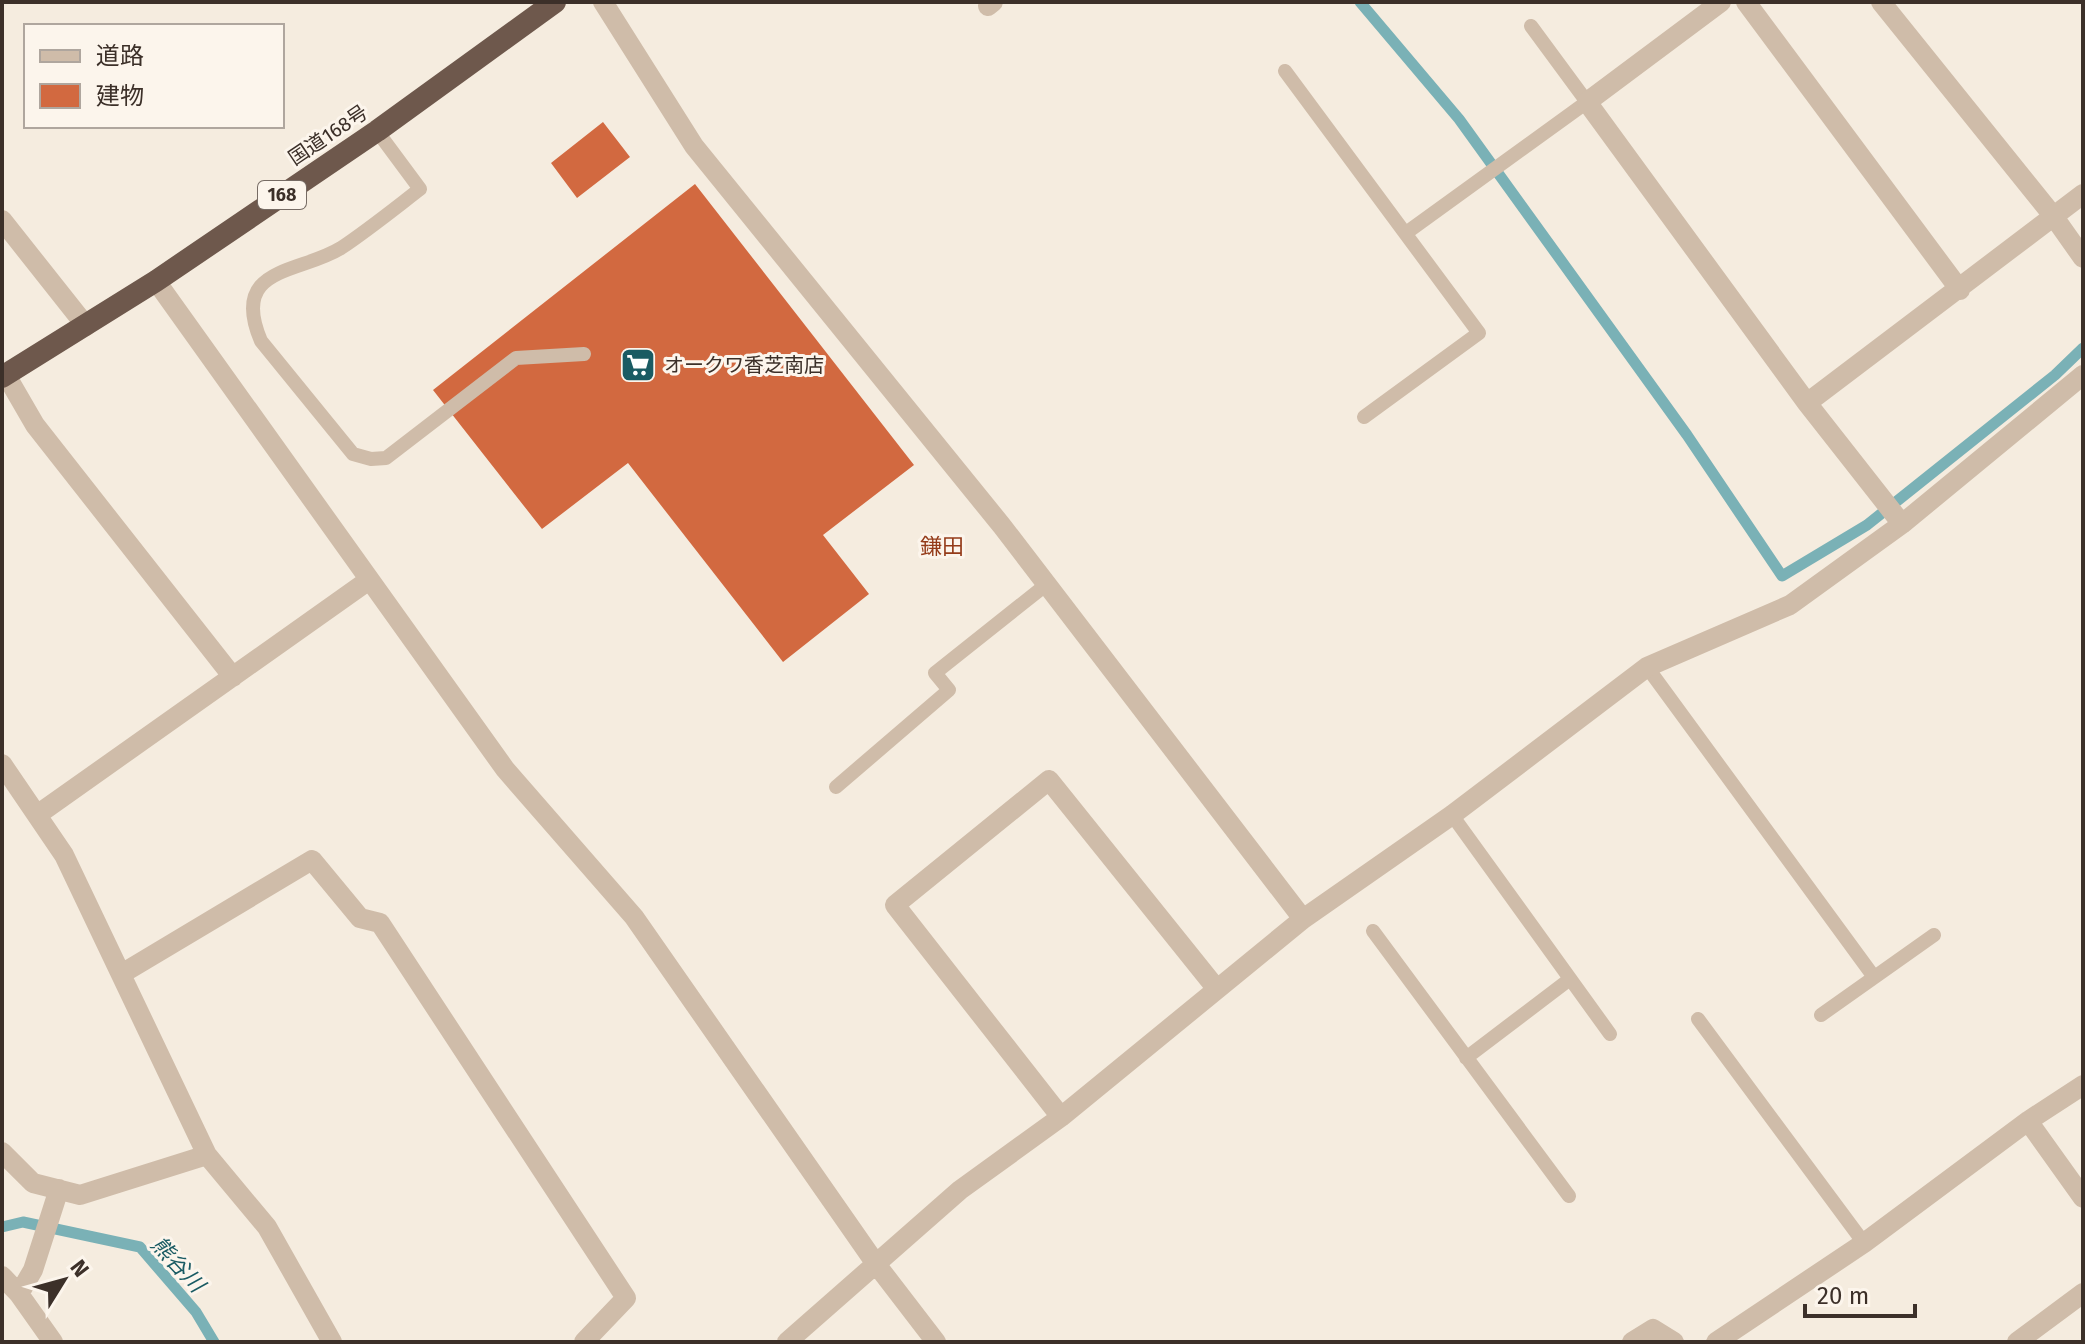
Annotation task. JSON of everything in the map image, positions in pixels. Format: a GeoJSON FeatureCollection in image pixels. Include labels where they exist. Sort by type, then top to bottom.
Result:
{"type":"FeatureCollection","features":[{"type":"Feature","properties":{"kind":"highway","name":"国道168号"},"geometry":{"type":"LineString","coordinates":[[4,376],[156,281],[377,131],[555,2]]}},
{"type":"Feature","properties":{"kind":"street"},"geometry":{"type":"LineString","coordinates":[[603,2],[694,146],[1047,584],[1303,919]]}},
{"type":"Feature","properties":{"kind":"street"},"geometry":{"type":"LineString","coordinates":[[1721,2],[1587,102],[1807,403],[1902,524]]}},
{"type":"Feature","properties":{"kind":"street"},"geometry":{"type":"LineString","coordinates":[[1746,2],[1960,290]]}},
{"type":"Feature","properties":{"kind":"street"},"geometry":{"type":"LineString","coordinates":[[1881,2],[2054,217],[2083,258]]}},
{"type":"Feature","properties":{"kind":"street"},"geometry":{"type":"LineString","coordinates":[[1807,403],[2083,194]]}},
{"type":"Feature","properties":{"kind":"street"},"geometry":{"type":"LineString","coordinates":[[2,220],[86,326]]}},
{"type":"Feature","properties":{"kind":"street"},"geometry":{"type":"LineString","coordinates":[[156,281],[505,769],[634,917],[876,1264],[936,1342]]}},
{"type":"Feature","properties":{"kind":"street"},"geometry":{"type":"LineString","coordinates":[[787,1342],[960,1190],[1061,1117],[1303,919],[1452,815],[1647,667],[1790,605],[1902,524],[2083,375]]}},
{"type":"Feature","properties":{"kind":"street"},"geometry":{"type":"LineString","coordinates":[[4,376],[35,425],[89,496],[233,677]]}},
{"type":"Feature","properties":{"kind":"street"},"geometry":{"type":"LineString","coordinates":[[37,815],[369,580]]}},
{"type":"Feature","properties":{"kind":"street"},"geometry":{"type":"LineString","coordinates":[[2,764],[64,855],[123,973],[207,1155],[267,1227],[332,1342]]}},
{"type":"Feature","properties":{"kind":"street"},"geometry":{"type":"LineString","coordinates":[[1061,1117],[895,905],[1049,780],[1216,988]]}},
{"type":"Feature","properties":{"kind":"street"},"geometry":{"type":"LineString","coordinates":[[123,973],[312,860],[360,918],[380,923],[626,1298],[584,1342]]}},
{"type":"Feature","properties":{"kind":"street"},"geometry":{"type":"LineString","coordinates":[[1716,1342],[1864,1243],[2028,1121],[2083,1085]]}},
{"type":"Feature","properties":{"kind":"street"},"geometry":{"type":"LineString","coordinates":[[2028,1121],[2083,1198]]}},
{"type":"Feature","properties":{"kind":"street"},"geometry":{"type":"LineString","coordinates":[[2,1152],[33,1183],[80,1195],[207,1155]]}},
{"type":"Feature","properties":{"kind":"street"},"geometry":{"type":"LineString","coordinates":[[19,1294],[33,1270],[59,1189]]}},
{"type":"Feature","properties":{"kind":"street"},"geometry":{"type":"LineString","coordinates":[[2,1276],[19,1294],[53,1342]]}},
{"type":"Feature","properties":{"kind":"street"},"geometry":{"type":"LineString","coordinates":[[2017,1342],[2083,1293]]}},
{"type":"Feature","properties":{"kind":"street"},"geometry":{"type":"LineString","coordinates":[[1632,1342],[1653,1329],[1674,1342]]}},
{"type":"Feature","properties":{"kind":"lane"},"geometry":{"type":"LineString","coordinates":[[1406,233],[1587,102],[1531,26]]}},
{"type":"Feature","properties":{"kind":"lane"},"geometry":{"type":"LineString","coordinates":[[1285,71],[1479,333],[1364,417]]}},
{"type":"Feature","properties":{"kind":"lane"},"geometry":{"type":"LineString","coordinates":[[377,131],[420,189],[338,250],[295,264],[261,285],[253,304],[254,325],[261,341],[353,454],[371,459],[386,458],[516,358],[584,354]]}},
{"type":"Feature","properties":{"kind":"lane"},"geometry":{"type":"LineString","coordinates":[[836,787],[949,690],[935,673],[1047,584]]}},
{"type":"Feature","properties":{"kind":"lane"},"geometry":{"type":"LineString","coordinates":[[1647,667],[1874,977]]}},
{"type":"Feature","properties":{"kind":"lane"},"geometry":{"type":"LineString","coordinates":[[1452,815],[1610,1034]]}},
{"type":"Feature","properties":{"kind":"lane"},"geometry":{"type":"LineString","coordinates":[[1373,931],[1569,1196]]}},
{"type":"Feature","properties":{"kind":"lane"},"geometry":{"type":"LineString","coordinates":[[1821,1015],[1934,935]]}},
{"type":"Feature","properties":{"kind":"lane"},"geometry":{"type":"LineString","coordinates":[[1466,1058],[1570,979]]}},
{"type":"Feature","properties":{"kind":"lane"},"geometry":{"type":"LineString","coordinates":[[1698,1019],[1864,1243]]}},
{"type":"Feature","properties":{"kind":"building"},"geometry":{"type":"Polygon","coordinates":[[[603,122],[630,157],[577,198],[551,163],[603,122]]]}},
{"type":"Feature","properties":{"kind":"building"},"geometry":{"type":"Polygon","coordinates":[[[695,184],[914,465],[823,535],[869,594],[783,662],[628,463],[542,529],[433,390],[695,184]]]}},
{"type":"Feature","properties":{"kind":"waterway"},"geometry":{"type":"LineString","coordinates":[[1360,2],[1459,119],[1687,435],[1782,576],[1867,525],[2055,375],[2083,348]]}},
{"type":"Feature","properties":{"kind":"waterway","name":"熊谷川"},"geometry":{"type":"LineString","coordinates":[[2,1227],[23,1222],[140,1247],[196,1312],[214,1342]]}},
{"type":"Feature","properties":{"kind":"place","name":"オークワ香芝南店"},"geometry":{"type":"Point","coordinates":[638,365]}},
{"type":"Feature","properties":{"kind":"district","name":"鎌田"},"geometry":{"type":"Point","coordinates":[942,546]}}]}
